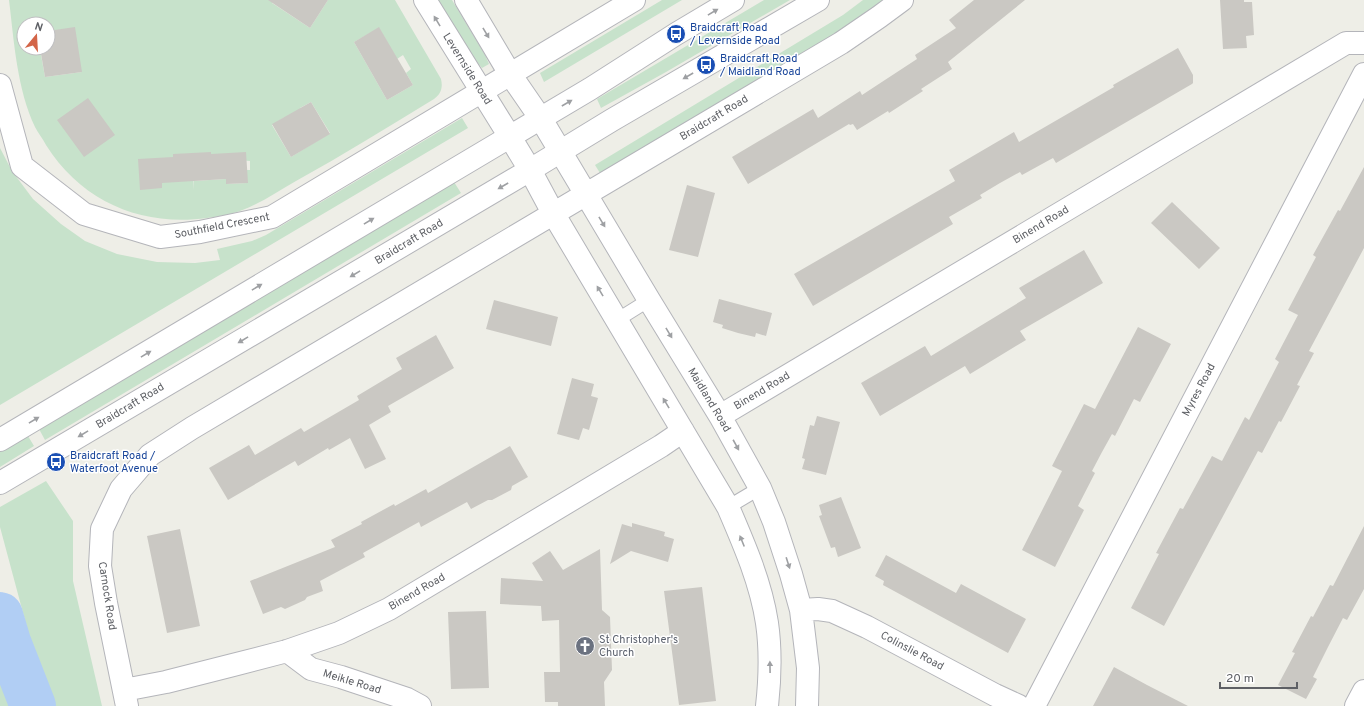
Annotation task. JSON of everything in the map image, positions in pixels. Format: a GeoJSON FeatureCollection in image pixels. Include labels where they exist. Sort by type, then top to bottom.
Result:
{"type":"FeatureCollection","features":[{"type":"Feature","properties":{"kind":"street","name":"Levernside Road"},"geometry":{"type":"LineString","coordinates":[[425,0],[480,91],[510,137]]}},
{"type":"Feature","properties":{"kind":"street"},"geometry":{"type":"LineString","coordinates":[[466,0],[510,74],[541,119]]}},
{"type":"Feature","properties":{"kind":"street"},"geometry":{"type":"LineString","coordinates":[[510,74],[634,0]]}},
{"type":"Feature","properties":{"kind":"street"},"geometry":{"type":"LineString","coordinates":[[0,440],[541,119],[733,0]]}},
{"type":"Feature","properties":{"kind":"street","name":"Braidcraft Road"},"geometry":{"type":"LineString","coordinates":[[3,482],[561,152],[612,120],[818,0]]}},
{"type":"Feature","properties":{"kind":"street","name":"Braidcraft Road"},"geometry":{"type":"LineString","coordinates":[[121,489],[150,455],[192,428],[841,43],[902,0]]}},
{"type":"Feature","properties":{"kind":"street","name":"Binend Road"},"geometry":{"type":"LineString","coordinates":[[720,416],[1346,43],[1364,43]]}},
{"type":"Feature","properties":{"kind":"street","name":"Southfield Crescent"},"geometry":{"type":"LineString","coordinates":[[0,85],[22,166],[84,214],[160,237],[200,232],[272,217],[510,74]]}},
{"type":"Feature","properties":{"kind":"street","name":"Myres Road"},"geometry":{"type":"LineString","coordinates":[[1034,706],[1364,74]]}},
{"type":"Feature","properties":{"kind":"street","name":"Maidland Road"},"geometry":{"type":"LineString","coordinates":[[541,119],[648,300],[720,416],[760,488],[774,522],[792,574],[801,610],[808,668],[808,706]]}},
{"type":"Feature","properties":{"kind":"street"},"geometry":{"type":"LineString","coordinates":[[510,137],[553,213],[728,507],[750,559],[767,623],[770,680],[767,706]]}},
{"type":"Feature","properties":{"kind":"street","name":"Binend Road"},"geometry":{"type":"LineString","coordinates":[[126,698],[166,682],[287,651],[339,633],[389,609],[661,446],[683,431]]}},
{"type":"Feature","properties":{"kind":"street","name":"Carnock Road"},"geometry":{"type":"LineString","coordinates":[[121,489],[102,529],[100,566],[106,603],[126,698]]}},
{"type":"Feature","properties":{"kind":"street","name":"Colinslie Road"},"geometry":{"type":"LineString","coordinates":[[801,610],[818,609],[832,611],[867,627],[995,695],[1019,706]]}},
{"type":"Feature","properties":{"kind":"street","name":"Meikle Road"},"geometry":{"type":"LineString","coordinates":[[287,651],[311,669],[341,677],[408,699],[420,706]]}},
{"type":"Feature","properties":{"kind":"street"},"geometry":{"type":"LineString","coordinates":[[1356,706],[1364,691]]}},
{"type":"Feature","properties":{"kind":"lane"},"geometry":{"type":"LineString","coordinates":[[618,320],[648,300]]}},
{"type":"Feature","properties":{"kind":"lane"},"geometry":{"type":"LineString","coordinates":[[728,507],[760,488]]}},
{"type":"Feature","properties":{"kind":"green space"},"geometry":{"type":"Polygon","coordinates":[[[9,0],[273,0],[272,3],[310,28],[328,0],[395,0],[441,79],[442,88],[440,93],[434,99],[255,205],[232,214],[207,218],[183,220],[159,218],[137,214],[96,196],[77,182],[61,165],[35,127],[29,112],[20,81],[17,65],[9,0]],[[379,28],[354,42],[387,100],[413,85],[406,73],[411,69],[403,55],[397,59],[379,28]],[[311,102],[300,108],[302,113],[283,118],[272,125],[291,157],[330,133],[311,102]],[[211,153],[192,154],[194,190],[194,181],[226,179],[226,184],[247,183],[247,170],[250,170],[250,161],[211,158],[211,153]]]}},
{"type":"Feature","properties":{"kind":"green space"},"geometry":{"type":"Polygon","coordinates":[[[438,0],[452,0],[489,64],[482,68],[475,60],[438,0]]]}},
{"type":"Feature","properties":{"kind":"green space"},"geometry":{"type":"Polygon","coordinates":[[[662,0],[682,0],[544,82],[540,73],[662,0]]]}},
{"type":"Feature","properties":{"kind":"green space"},"geometry":{"type":"Polygon","coordinates":[[[764,0],[790,0],[601,108],[597,99],[764,0]]]}},
{"type":"Feature","properties":{"kind":"green space"},"geometry":{"type":"Polygon","coordinates":[[[863,0],[883,0],[849,25],[600,173],[595,165],[843,15],[863,0]]]}},
{"type":"Feature","properties":{"kind":"green space"},"geometry":{"type":"Polygon","coordinates":[[[462,118],[468,128],[0,405],[0,148],[12,171],[33,199],[61,224],[85,241],[117,254],[157,262],[195,263],[220,260],[217,249],[252,241],[266,235],[462,118]]]}},
{"type":"Feature","properties":{"kind":"green space"},"geometry":{"type":"Polygon","coordinates":[[[454,182],[461,193],[45,440],[39,429],[454,182]]]}},
{"type":"Feature","properties":{"kind":"green space"},"geometry":{"type":"Polygon","coordinates":[[[28,436],[34,446],[0,467],[0,452],[28,436]]]}},
{"type":"Feature","properties":{"kind":"green space"},"geometry":{"type":"Polygon","coordinates":[[[46,481],[73,521],[73,581],[102,706],[48,706],[0,527],[0,507],[46,481]]]}},
{"type":"Feature","properties":{"kind":"green space"},"geometry":{"type":"Polygon","coordinates":[[[6,659],[26,706],[0,706],[0,660],[6,659]]]}},
{"type":"Feature","properties":{"kind":"building"},"geometry":{"type":"Polygon","coordinates":[[[268,0],[328,0],[310,28],[268,0]]]}},
{"type":"Feature","properties":{"kind":"building"},"geometry":{"type":"Polygon","coordinates":[[[974,0],[1025,0],[948,62],[952,69],[921,89],[923,91],[889,113],[888,111],[857,130],[853,124],[849,124],[748,184],[732,157],[813,109],[818,118],[860,91],[862,95],[917,59],[915,55],[956,28],[949,20],[974,0]]]}},
{"type":"Feature","properties":{"kind":"building"},"geometry":{"type":"Polygon","coordinates":[[[1220,0],[1244,0],[1244,2],[1252,2],[1254,35],[1246,36],[1247,48],[1223,49],[1220,0]]]}},
{"type":"Feature","properties":{"kind":"building"},"geometry":{"type":"Polygon","coordinates":[[[75,27],[82,72],[45,77],[41,56],[56,56],[56,30],[75,27]]]}},
{"type":"Feature","properties":{"kind":"building"},"geometry":{"type":"Polygon","coordinates":[[[379,27],[413,85],[387,100],[354,42],[379,27]]]}},
{"type":"Feature","properties":{"kind":"building"},"geometry":{"type":"Polygon","coordinates":[[[1178,48],[1193,75],[1192,84],[1056,163],[1053,158],[1022,175],[1020,172],[1000,183],[980,195],[982,198],[949,217],[953,224],[813,306],[794,274],[955,181],[949,170],[1014,132],[1019,142],[1114,87],[1113,85],[1178,48]]]}},
{"type":"Feature","properties":{"kind":"building"},"geometry":{"type":"Polygon","coordinates":[[[88,98],[115,135],[84,157],[57,120],[88,98]]]}},
{"type":"Feature","properties":{"kind":"building"},"geometry":{"type":"Polygon","coordinates":[[[311,102],[330,134],[291,157],[272,124],[311,102]]]}},
{"type":"Feature","properties":{"kind":"building"},"geometry":{"type":"Polygon","coordinates":[[[211,152],[211,154],[246,152],[248,183],[226,184],[226,179],[162,183],[162,188],[140,190],[138,159],[173,157],[173,154],[211,152]]]}},
{"type":"Feature","properties":{"kind":"building"},"geometry":{"type":"Polygon","coordinates":[[[1364,167],[1364,248],[1309,351],[1314,353],[1297,385],[1300,386],[1281,422],[1279,421],[1262,453],[1258,451],[1164,626],[1131,608],[1159,554],[1156,553],[1180,508],[1183,509],[1212,456],[1222,461],[1245,417],[1249,420],[1279,362],[1275,359],[1298,315],[1288,310],[1316,257],[1313,255],[1338,210],[1340,211],[1364,167]]]}},
{"type":"Feature","properties":{"kind":"building"},"geometry":{"type":"Polygon","coordinates":[[[687,185],[715,193],[698,257],[669,250],[687,185]]]}},
{"type":"Feature","properties":{"kind":"building"},"geometry":{"type":"Polygon","coordinates":[[[1172,202],[1220,248],[1199,269],[1151,223],[1172,202]]]}},
{"type":"Feature","properties":{"kind":"building"},"geometry":{"type":"Polygon","coordinates":[[[1084,250],[1103,283],[1020,331],[1026,340],[970,374],[965,366],[880,416],[861,383],[925,346],[931,356],[1026,298],[1019,288],[1084,250]]]}},
{"type":"Feature","properties":{"kind":"building"},"geometry":{"type":"Polygon","coordinates":[[[719,299],[772,313],[766,336],[756,333],[755,337],[738,333],[722,328],[723,325],[713,322],[719,299]]]}},
{"type":"Feature","properties":{"kind":"building"},"geometry":{"type":"Polygon","coordinates":[[[494,300],[558,317],[551,346],[486,329],[494,300]]]}},
{"type":"Feature","properties":{"kind":"building"},"geometry":{"type":"Polygon","coordinates":[[[1138,327],[1171,344],[1140,402],[1134,399],[1115,436],[1112,434],[1092,471],[1095,473],[1078,506],[1084,510],[1055,567],[1022,550],[1062,471],[1052,466],[1084,404],[1095,409],[1138,327]]]}},
{"type":"Feature","properties":{"kind":"building"},"geometry":{"type":"Polygon","coordinates":[[[436,335],[454,368],[388,406],[391,412],[369,425],[386,459],[365,469],[350,438],[329,450],[328,448],[298,466],[295,461],[228,500],[209,468],[249,445],[255,455],[301,428],[304,432],[359,400],[357,396],[402,369],[396,358],[436,335]]]}},
{"type":"Feature","properties":{"kind":"building"},"geometry":{"type":"Polygon","coordinates":[[[572,378],[594,384],[591,396],[598,398],[589,430],[583,428],[579,440],[557,434],[572,378]]]}},
{"type":"Feature","properties":{"kind":"building"},"geometry":{"type":"Polygon","coordinates":[[[817,416],[840,422],[826,475],[802,469],[805,459],[802,458],[810,425],[814,426],[817,416]]]}},
{"type":"Feature","properties":{"kind":"building"},"geometry":{"type":"Polygon","coordinates":[[[510,446],[528,477],[512,486],[511,490],[471,509],[467,502],[421,527],[419,522],[363,553],[365,557],[320,581],[323,591],[307,597],[305,600],[285,609],[281,607],[263,614],[250,581],[335,547],[331,540],[362,524],[361,522],[426,489],[428,493],[510,446]]]}},
{"type":"Feature","properties":{"kind":"building"},"geometry":{"type":"Polygon","coordinates":[[[841,497],[861,548],[838,557],[835,547],[831,548],[819,516],[822,515],[819,505],[841,497]]]}},
{"type":"Feature","properties":{"kind":"building"},"geometry":{"type":"Polygon","coordinates":[[[632,523],[665,532],[664,536],[674,539],[668,562],[631,551],[610,564],[622,524],[632,527],[632,523]]]}},
{"type":"Feature","properties":{"kind":"building"},"geometry":{"type":"Polygon","coordinates":[[[1364,526],[1364,589],[1347,620],[1343,618],[1313,677],[1317,679],[1306,699],[1278,685],[1295,653],[1292,652],[1311,616],[1313,617],[1330,585],[1333,586],[1364,526]]]}},
{"type":"Feature","properties":{"kind":"building"},"geometry":{"type":"Polygon","coordinates":[[[180,529],[200,626],[167,633],[147,536],[180,529]]]}},
{"type":"Feature","properties":{"kind":"building","name":"St Christopher's Church"},"geometry":{"type":"Polygon","coordinates":[[[600,549],[602,610],[610,617],[612,670],[604,682],[605,706],[558,706],[558,702],[545,702],[544,672],[560,672],[559,620],[542,621],[541,606],[500,604],[501,578],[543,581],[532,563],[550,551],[563,570],[600,549]]]}},
{"type":"Feature","properties":{"kind":"building"},"geometry":{"type":"Polygon","coordinates":[[[886,555],[956,593],[961,584],[1026,619],[1008,653],[883,585],[884,581],[875,576],[886,555]]]}},
{"type":"Feature","properties":{"kind":"building"},"geometry":{"type":"Polygon","coordinates":[[[702,587],[716,701],[679,705],[664,591],[702,587]]]}},
{"type":"Feature","properties":{"kind":"building"},"geometry":{"type":"Polygon","coordinates":[[[486,611],[489,688],[451,689],[448,612],[486,611]]]}},
{"type":"Feature","properties":{"kind":"building"},"geometry":{"type":"Polygon","coordinates":[[[1114,667],[1147,685],[1188,706],[1093,706],[1114,667]]]}},
{"type":"Feature","properties":{"kind":"waterway"},"geometry":{"type":"LineString","coordinates":[[0,615],[8,642],[33,706]]}},
{"type":"Feature","properties":{"kind":"place","name":"Braidcraft Road / Levernside Road"},"geometry":{"type":"Point","coordinates":[676,34]}},
{"type":"Feature","properties":{"kind":"place","name":"Braidcraft Road / Maidland Road"},"geometry":{"type":"Point","coordinates":[706,65]}},
{"type":"Feature","properties":{"kind":"place","name":"Braidcraft Road / Waterfoot Avenue"},"geometry":{"type":"Point","coordinates":[56,462]}},
{"type":"Feature","properties":{"kind":"place","name":"St Christopher's Church"},"geometry":{"type":"Point","coordinates":[585,646]}}]}
